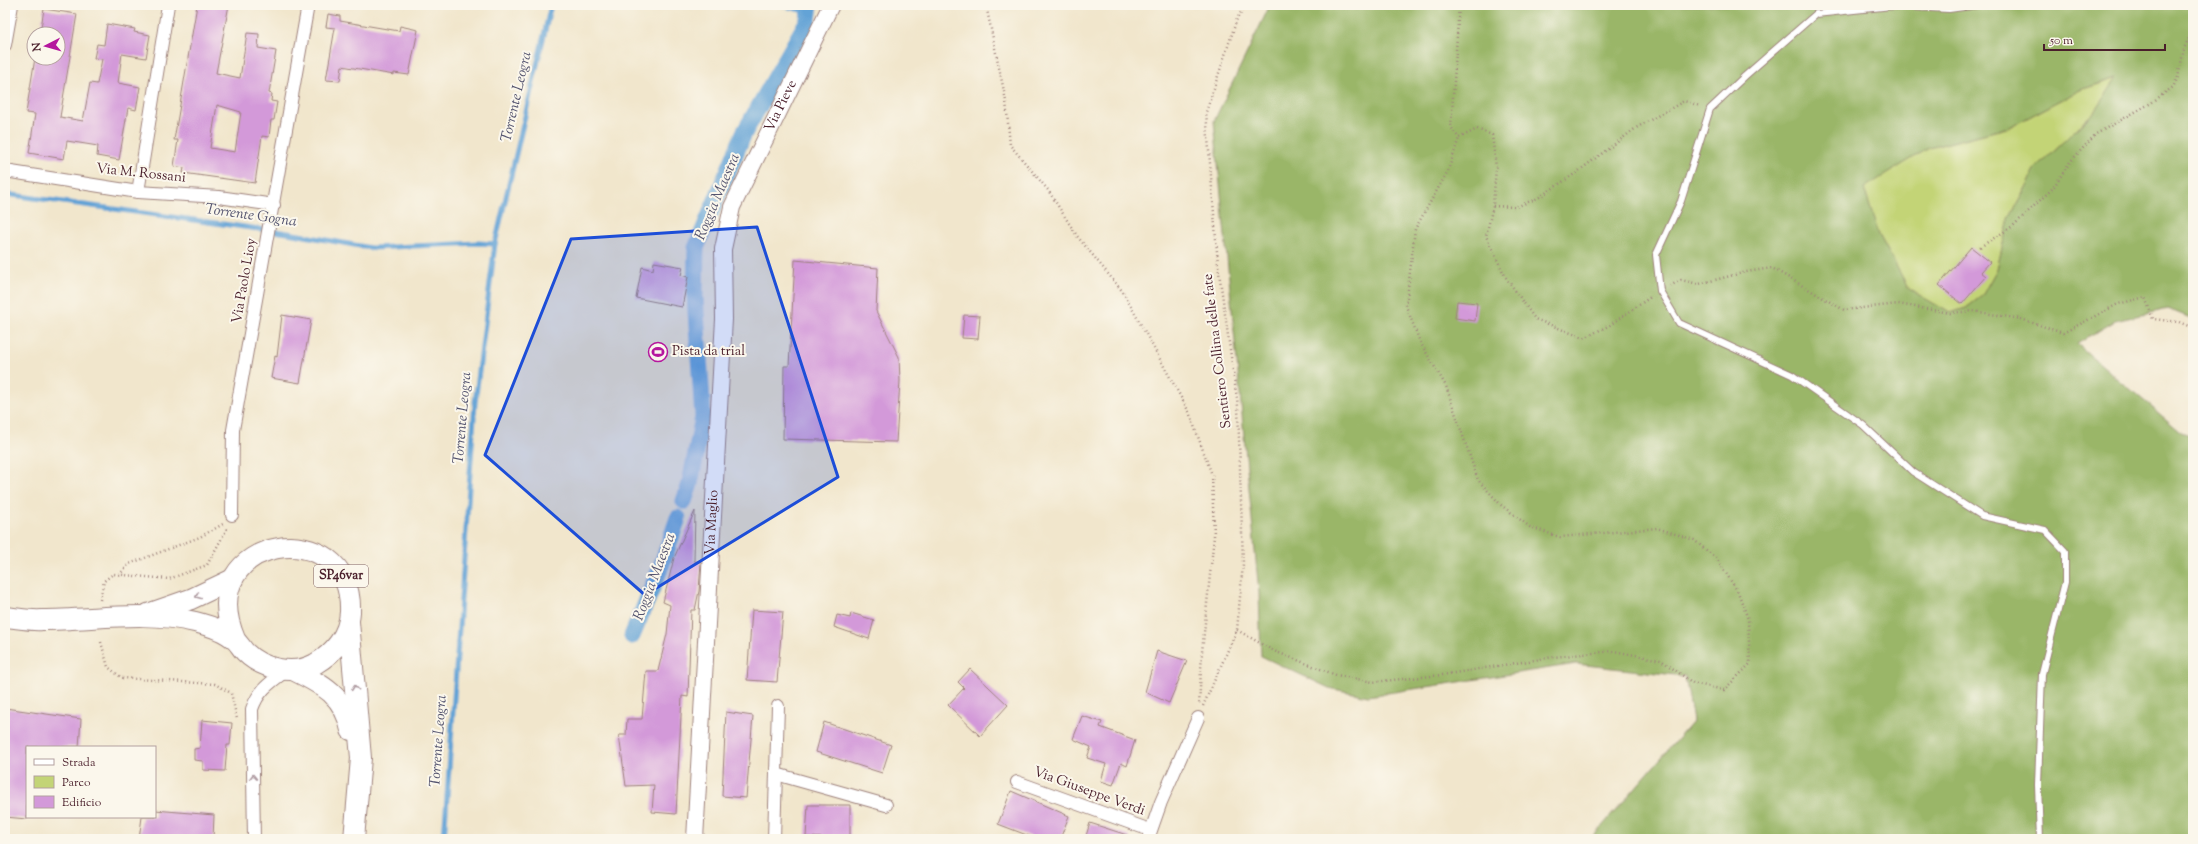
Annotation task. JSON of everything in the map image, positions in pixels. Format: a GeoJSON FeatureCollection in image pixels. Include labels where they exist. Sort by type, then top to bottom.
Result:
{"type":"FeatureCollection","features":[{"type":"Feature","properties":{"kind":"main road","name":"SP46var"},"geometry":{"type":"LineString","coordinates":[[354,839],[356,796],[361,758],[349,620],[350,601],[345,582],[334,565],[318,553],[299,546],[273,548],[261,552],[245,563],[233,579],[228,594],[226,610],[229,625],[235,639],[245,652],[257,661],[272,668],[290,670],[321,684],[339,699],[348,715],[353,741],[356,796]]}},
{"type":"Feature","properties":{"kind":"main road","name":"SP46var"},"geometry":{"type":"LineString","coordinates":[[144,615],[191,599],[233,579]]}},
{"type":"Feature","properties":{"kind":"main road","name":"SP46var"},"geometry":{"type":"LineString","coordinates":[[5,617],[41,621],[144,615],[196,622],[235,639]]}},
{"type":"Feature","properties":{"kind":"main road","name":"SP46var"},"geometry":{"type":"LineString","coordinates":[[290,670],[313,665],[330,654],[342,639],[349,620]]}},
{"type":"Feature","properties":{"kind":"main road","name":"SP46var"},"geometry":{"type":"LineString","coordinates":[[5,630],[41,621]]}},
{"type":"Feature","properties":{"kind":"street"},"geometry":{"type":"LineString","coordinates":[[5,45],[12,5]]}},
{"type":"Feature","properties":{"kind":"street"},"geometry":{"type":"LineString","coordinates":[[138,192],[168,5]]}},
{"type":"Feature","properties":{"kind":"street","name":"Via Paolo Lioy"},"geometry":{"type":"LineString","coordinates":[[232,515],[233,430],[272,219],[308,5]]}},
{"type":"Feature","properties":{"kind":"street","name":"Via Pieve"},"geometry":{"type":"LineString","coordinates":[[732,207],[831,5]]}},
{"type":"Feature","properties":{"kind":"street","name":"Via M. Rossani"},"geometry":{"type":"LineString","coordinates":[[5,171],[138,192],[219,197],[274,205]]}},
{"type":"Feature","properties":{"kind":"street","name":"Via Maglio"},"geometry":{"type":"LineString","coordinates":[[696,839],[724,319],[723,249],[732,207]]}},
{"type":"Feature","properties":{"kind":"street"},"geometry":{"type":"LineString","coordinates":[[254,839],[252,709],[256,698],[263,687],[290,670]]}},
{"type":"Feature","properties":{"kind":"street"},"geometry":{"type":"LineString","coordinates":[[774,839],[778,706]]}},
{"type":"Feature","properties":{"kind":"street","name":"Via Giuseppe Verdi"},"geometry":{"type":"LineString","coordinates":[[1017,782],[1149,835],[1198,718]]}},
{"type":"Feature","properties":{"kind":"street"},"geometry":{"type":"LineString","coordinates":[[776,774],[886,805]]}},
{"type":"Feature","properties":{"kind":"lane"},"geometry":{"type":"LineString","coordinates":[[1978,5],[1949,8],[1892,6],[1816,14],[1745,76],[1710,109],[1681,201],[1656,255],[1660,291],[1678,323],[1792,375],[1863,425],[1913,472],[1982,516],[2045,530],[2065,551],[2065,582],[2042,674],[2038,785],[2040,839]]}},
{"type":"Feature","properties":{"kind":"path"},"geometry":{"type":"LineString","coordinates":[[986,5],[1006,101],[1010,145],[1048,190],[1077,236],[1123,292],[1189,412],[1212,475],[1214,536],[1202,652],[1198,718]]}},
{"type":"Feature","properties":{"kind":"path","name":"Sentiero Collina delle fate"},"geometry":{"type":"LineString","coordinates":[[1198,718],[1237,630],[1243,564],[1238,406],[1218,265],[1206,112],[1237,20],[1245,5]]}},
{"type":"Feature","properties":{"kind":"path"},"geometry":{"type":"LineString","coordinates":[[1458,5],[1451,127],[1459,138]]}},
{"type":"Feature","properties":{"kind":"path"},"geometry":{"type":"LineString","coordinates":[[1980,247],[2013,226],[2053,188],[2070,162],[2096,134],[2151,103],[2173,87],[2178,77],[2184,49],[2193,28]]}},
{"type":"Feature","properties":{"kind":"path"},"geometry":{"type":"LineString","coordinates":[[1493,206],[1516,207],[1538,198],[1576,173],[1636,128],[1684,101],[1710,109]]}},
{"type":"Feature","properties":{"kind":"path"},"geometry":{"type":"LineString","coordinates":[[1237,630],[1274,651],[1336,675],[1373,682],[1442,676],[1553,657],[1614,651],[1661,660],[1693,683],[1724,690],[1750,664],[1748,619],[1738,592],[1717,559],[1694,540],[1657,528],[1560,537],[1530,526],[1501,505],[1478,480],[1446,386],[1420,342],[1406,306],[1415,229],[1448,171],[1459,138],[1477,130],[1492,135],[1496,167],[1493,206],[1486,236],[1505,276],[1535,319],[1584,338],[1610,325],[1660,291],[1681,280],[1699,284],[1746,272],[1772,268],[1844,310],[1898,304],[1950,313],[1973,311],[2021,319],[2063,333],[2118,304],[2145,297],[2153,319],[2179,322],[2193,328]]}},
{"type":"Feature","properties":{"kind":"path"},"geometry":{"type":"LineString","coordinates":[[119,575],[129,564],[200,537],[224,523],[232,515]]}},
{"type":"Feature","properties":{"kind":"path"},"geometry":{"type":"LineString","coordinates":[[100,594],[104,582],[112,574],[169,579],[207,565],[213,552],[225,536],[232,515]]}},
{"type":"Feature","properties":{"kind":"path"},"geometry":{"type":"LineString","coordinates":[[101,642],[108,667],[122,678],[215,684],[232,693],[237,725]]}},
{"type":"Feature","properties":{"kind":"highlighted area"},"geometry":{"type":"Polygon","coordinates":[[[757,227],[838,477],[645,595],[485,455],[571,239],[757,227]]]}},
{"type":"Feature","properties":{"kind":"green space"},"geometry":{"type":"Polygon","coordinates":[[[1270,5],[2193,5],[2193,319],[2168,309],[2115,321],[2077,344],[2181,432],[2193,436],[2193,839],[1591,839],[1693,721],[1685,676],[1576,664],[1368,696],[1329,688],[1261,656],[1259,593],[1214,121],[1270,5]],[[2117,78],[2080,90],[2010,127],[1929,148],[1864,188],[1879,235],[1909,289],[1950,313],[1966,308],[1982,296],[1997,269],[2009,219],[2037,167],[2094,112],[2117,78]]]}},
{"type":"Feature","properties":{"kind":"green space"},"geometry":{"type":"Polygon","coordinates":[[[2118,78],[2094,112],[2037,167],[2009,219],[1997,269],[1982,296],[1966,308],[1950,313],[1908,289],[1879,235],[1863,188],[1929,148],[2010,127],[2080,90],[2118,78]]]}},
{"type":"Feature","properties":{"kind":"building"},"geometry":{"type":"Polygon","coordinates":[[[197,5],[229,5],[216,73],[240,78],[247,33],[259,34],[258,48],[276,51],[269,93],[272,94],[271,101],[277,102],[274,120],[271,120],[269,137],[262,136],[255,183],[183,173],[184,168],[174,166],[178,140],[174,140],[197,5]],[[217,105],[210,148],[235,152],[241,112],[217,105]]]}},
{"type":"Feature","properties":{"kind":"building"},"geometry":{"type":"Polygon","coordinates":[[[44,9],[77,14],[60,117],[83,121],[90,83],[97,84],[102,59],[94,58],[97,44],[104,45],[107,24],[135,29],[134,32],[150,35],[146,58],[122,54],[118,83],[140,87],[136,110],[128,108],[119,160],[97,156],[98,146],[67,141],[64,159],[29,153],[35,114],[26,113],[34,66],[66,66],[66,26],[41,26],[44,9]]]}},
{"type":"Feature","properties":{"kind":"building"},"geometry":{"type":"Polygon","coordinates":[[[328,14],[340,16],[340,21],[399,31],[400,26],[418,30],[409,75],[394,73],[394,75],[342,66],[340,81],[326,80],[335,28],[326,27],[328,14]]]}},
{"type":"Feature","properties":{"kind":"building"},"geometry":{"type":"Polygon","coordinates":[[[1971,247],[1990,262],[1981,272],[1986,276],[1962,304],[1939,285],[1971,247]]]}},
{"type":"Feature","properties":{"kind":"building"},"geometry":{"type":"Polygon","coordinates":[[[795,260],[878,268],[876,311],[899,357],[900,381],[896,442],[783,439],[784,366],[789,366],[795,260]]]}},
{"type":"Feature","properties":{"kind":"building"},"geometry":{"type":"Polygon","coordinates":[[[654,262],[683,267],[681,275],[688,277],[682,307],[636,298],[642,267],[653,270],[654,262]]]}},
{"type":"Feature","properties":{"kind":"building"},"geometry":{"type":"Polygon","coordinates":[[[1457,301],[1477,303],[1475,321],[1455,318],[1457,301]]]}},
{"type":"Feature","properties":{"kind":"building"},"geometry":{"type":"Polygon","coordinates":[[[282,315],[311,320],[300,383],[271,378],[275,356],[277,357],[282,315]]]}},
{"type":"Feature","properties":{"kind":"building"},"geometry":{"type":"Polygon","coordinates":[[[964,315],[980,316],[978,339],[962,338],[964,315]]]}},
{"type":"Feature","properties":{"kind":"building"},"geometry":{"type":"Polygon","coordinates":[[[695,511],[694,561],[701,562],[699,591],[695,610],[691,610],[688,697],[682,696],[676,814],[652,812],[654,785],[626,786],[619,735],[626,735],[627,719],[642,719],[646,671],[658,671],[667,634],[670,605],[663,602],[674,558],[695,511]]]}},
{"type":"Feature","properties":{"kind":"building"},"geometry":{"type":"Polygon","coordinates":[[[752,610],[783,612],[777,682],[747,680],[752,610]]]}},
{"type":"Feature","properties":{"kind":"building"},"geometry":{"type":"Polygon","coordinates":[[[851,613],[874,620],[869,639],[834,627],[837,615],[850,618],[851,613]]]}},
{"type":"Feature","properties":{"kind":"building"},"geometry":{"type":"Polygon","coordinates":[[[1157,651],[1187,661],[1169,703],[1145,692],[1157,651]]]}},
{"type":"Feature","properties":{"kind":"building"},"geometry":{"type":"Polygon","coordinates":[[[970,669],[1008,705],[980,736],[948,705],[964,688],[958,682],[970,669]]]}},
{"type":"Feature","properties":{"kind":"building"},"geometry":{"type":"Polygon","coordinates":[[[5,708],[81,719],[79,746],[26,746],[27,819],[5,817],[5,708]]]}},
{"type":"Feature","properties":{"kind":"building"},"geometry":{"type":"Polygon","coordinates":[[[726,712],[753,716],[746,798],[722,796],[726,712]]]}},
{"type":"Feature","properties":{"kind":"building"},"geometry":{"type":"Polygon","coordinates":[[[1082,716],[1102,722],[1100,727],[1135,740],[1127,766],[1121,763],[1113,785],[1101,781],[1106,764],[1087,758],[1091,747],[1073,739],[1082,716]]]}},
{"type":"Feature","properties":{"kind":"building"},"geometry":{"type":"Polygon","coordinates":[[[202,720],[232,723],[230,745],[227,745],[225,771],[203,770],[203,761],[194,760],[194,749],[200,748],[202,720]]]}},
{"type":"Feature","properties":{"kind":"building"},"geometry":{"type":"Polygon","coordinates":[[[824,722],[891,745],[882,773],[816,752],[824,722]]]}},
{"type":"Feature","properties":{"kind":"building"},"geometry":{"type":"Polygon","coordinates":[[[1011,791],[1069,816],[1060,839],[1037,839],[998,824],[1011,791]]]}},
{"type":"Feature","properties":{"kind":"building"},"geometry":{"type":"Polygon","coordinates":[[[808,805],[850,805],[850,839],[806,837],[808,805]]]}},
{"type":"Feature","properties":{"kind":"building"},"geometry":{"type":"Polygon","coordinates":[[[156,810],[214,815],[213,839],[139,839],[142,818],[156,818],[156,810]]]}},
{"type":"Feature","properties":{"kind":"building"},"geometry":{"type":"Polygon","coordinates":[[[1090,823],[1130,836],[1129,839],[1085,839],[1090,823]]]}},
{"type":"Feature","properties":{"kind":"waterway","name":"Torrente Leogra"},"geometry":{"type":"LineString","coordinates":[[444,839],[475,403],[495,244],[551,5]]}},
{"type":"Feature","properties":{"kind":"waterway"},"geometry":{"type":"LineString","coordinates":[[781,5],[809,12]]}},
{"type":"Feature","properties":{"kind":"waterway","name":"Roggia Maestra"},"geometry":{"type":"LineString","coordinates":[[684,501],[690,484],[703,417],[695,296],[696,248],[744,133],[808,20],[810,5]]}},
{"type":"Feature","properties":{"kind":"waterway","name":"Torrente Gogna"},"geometry":{"type":"LineString","coordinates":[[5,194],[288,233],[371,248],[478,243],[495,244]]}},
{"type":"Feature","properties":{"kind":"waterway","name":"Roggia Maestra"},"geometry":{"type":"LineString","coordinates":[[632,636],[661,567],[678,518]]}},
{"type":"Feature","properties":{"kind":"place","name":"Pista da trial"},"geometry":{"type":"Point","coordinates":[658,352]}}]}
